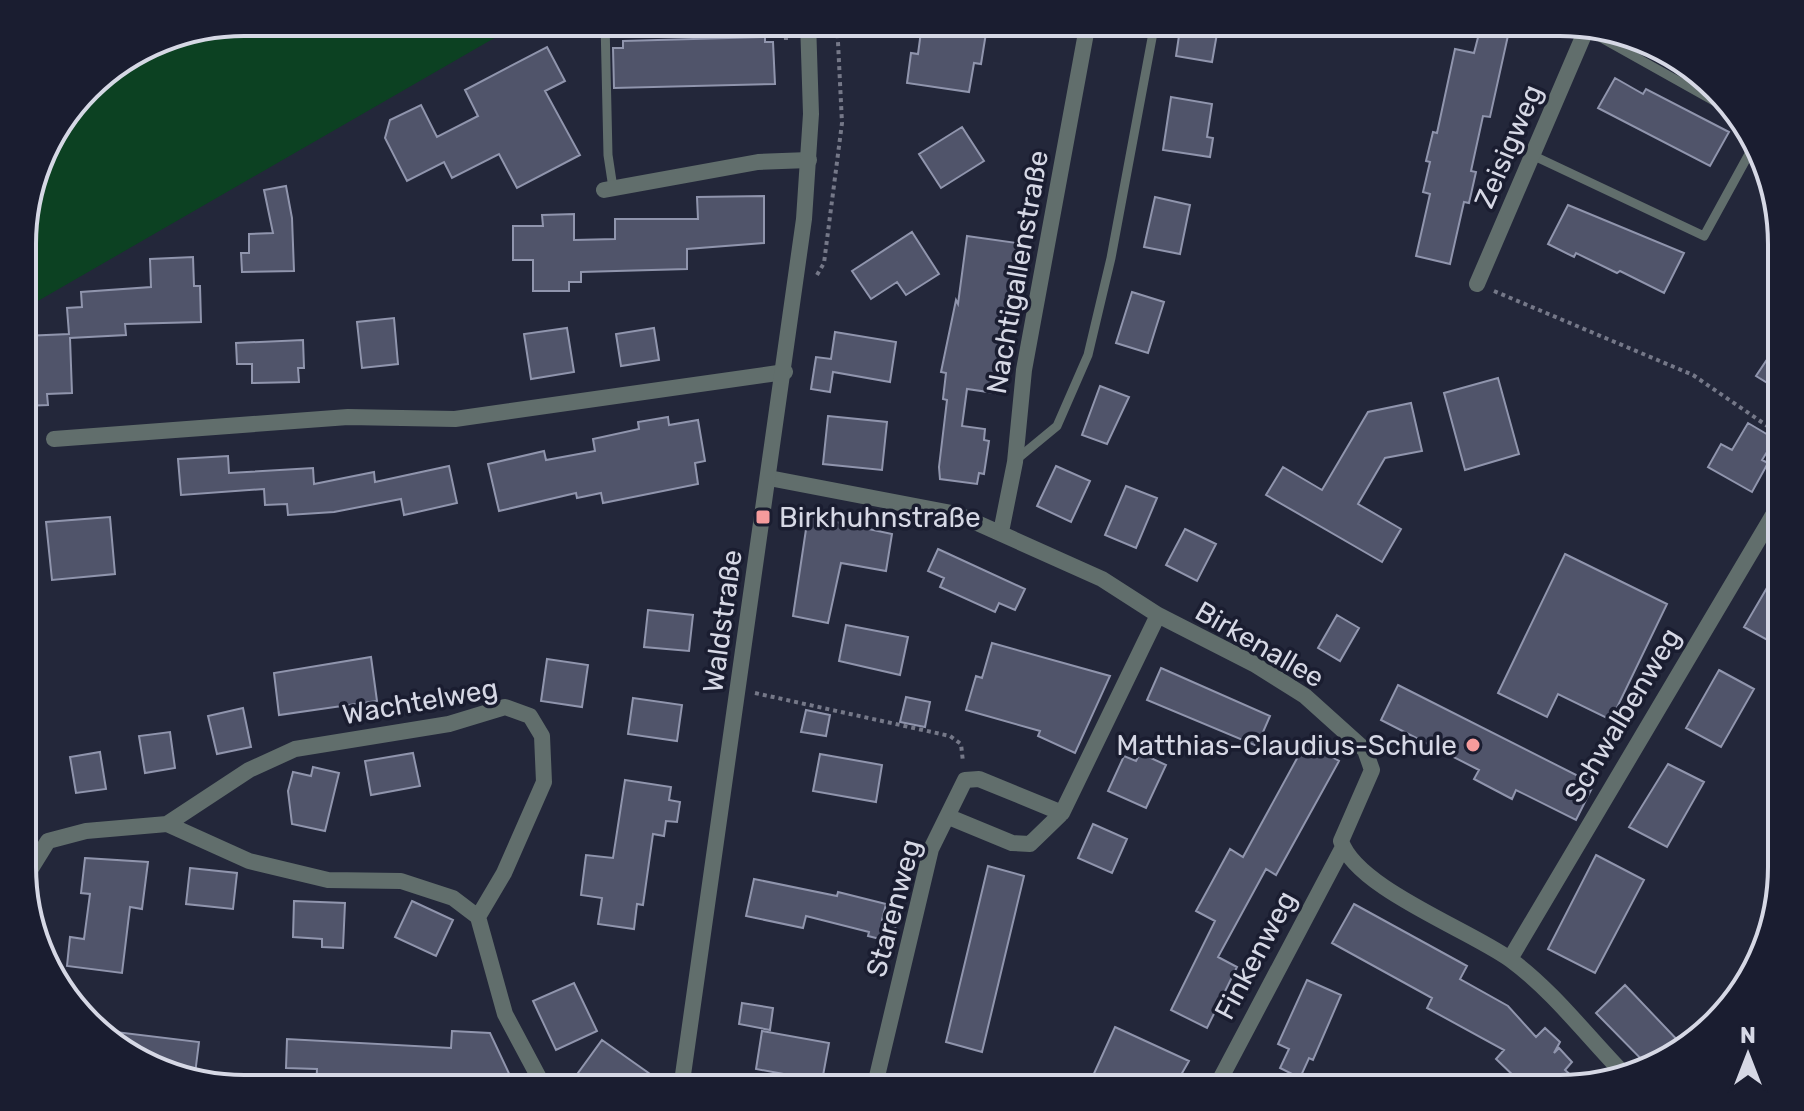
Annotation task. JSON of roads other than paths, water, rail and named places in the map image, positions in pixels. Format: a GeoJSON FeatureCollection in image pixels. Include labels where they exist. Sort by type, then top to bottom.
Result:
{"type":"FeatureCollection","features":[{"type":"Feature","properties":{"kind":"street","name":"Waldstraße"},"geometry":{"type":"LineString","coordinates":[[683,1075],[785,372],[809,160],[808,36]]}},
{"type":"Feature","properties":{"kind":"street","name":"Nachtigallenstraße"},"geometry":{"type":"LineString","coordinates":[[1001,532],[1015,462],[1024,370],[1085,36]]}},
{"type":"Feature","properties":{"kind":"street","name":"Zeisigweg"},"geometry":{"type":"LineString","coordinates":[[1477,284],[1585,38]]}},
{"type":"Feature","properties":{"kind":"street"},"geometry":{"type":"LineString","coordinates":[[609,189],[758,162],[809,160]]}},
{"type":"Feature","properties":{"kind":"street"},"geometry":{"type":"LineString","coordinates":[[54,439],[348,417],[455,419],[785,372]]}},
{"type":"Feature","properties":{"kind":"street","name":"Birkenallee"},"geometry":{"type":"LineString","coordinates":[[769,478],[957,514],[1102,579],[1158,615],[1254,664],[1305,696],[1365,750],[1372,770],[1364,795],[1346,823],[1341,841],[1343,847]]}},
{"type":"Feature","properties":{"kind":"street","name":"Schwalbenweg"},"geometry":{"type":"LineString","coordinates":[[1510,959],[1768,524]]}},
{"type":"Feature","properties":{"kind":"street"},"geometry":{"type":"LineString","coordinates":[[949,817],[1012,843],[1030,844],[1062,813],[1158,615]]}},
{"type":"Feature","properties":{"kind":"street","name":"Wachtelweg"},"geometry":{"type":"LineString","coordinates":[[36,860],[48,841],[86,831],[167,824],[249,770],[295,749],[449,724],[505,707],[530,716],[542,736],[544,782],[504,873],[478,917],[453,898],[401,881],[328,880],[249,861],[167,824]]}},
{"type":"Feature","properties":{"kind":"street","name":"Starenweg"},"geometry":{"type":"LineString","coordinates":[[877,1075],[931,849],[965,780],[979,779],[1062,813]]}},
{"type":"Feature","properties":{"kind":"street"},"geometry":{"type":"LineString","coordinates":[[1343,847],[1349,858],[1373,879],[1510,959],[1548,993],[1617,1067]]}},
{"type":"Feature","properties":{"kind":"street","name":"Finkenweg"},"geometry":{"type":"LineString","coordinates":[[1222,1075],[1343,847]]}},
{"type":"Feature","properties":{"kind":"street"},"geometry":{"type":"LineString","coordinates":[[478,917],[505,1014],[538,1075]]}},
{"type":"Feature","properties":{"kind":"lane"},"geometry":{"type":"LineString","coordinates":[[605,36],[609,189]]}},
{"type":"Feature","properties":{"kind":"lane"},"geometry":{"type":"LineString","coordinates":[[1015,462],[1057,426],[1088,355],[1111,258],[1152,36]]}},
{"type":"Feature","properties":{"kind":"lane"},"geometry":{"type":"LineString","coordinates":[[1610,42],[1705,96]]}},
{"type":"Feature","properties":{"kind":"lane"},"geometry":{"type":"LineString","coordinates":[[1532,155],[1704,236],[1748,156]]}},
{"type":"Feature","properties":{"kind":"place","name":"Birkhuhnstraße"},"geometry":{"type":"Point","coordinates":[763,517]}},
{"type":"Feature","properties":{"kind":"place","name":"Matthias-Claudius-Schule"},"geometry":{"type":"Point","coordinates":[1473,745]}}]}
